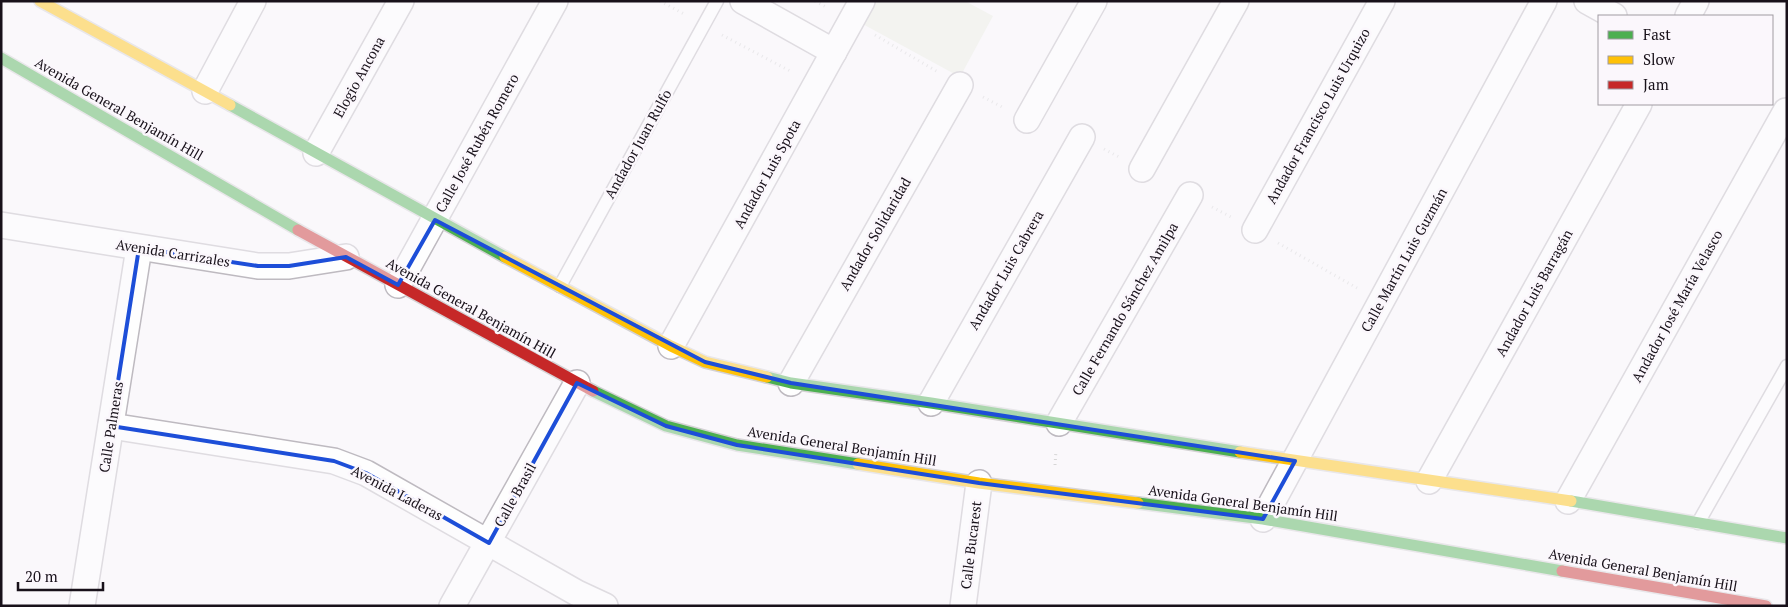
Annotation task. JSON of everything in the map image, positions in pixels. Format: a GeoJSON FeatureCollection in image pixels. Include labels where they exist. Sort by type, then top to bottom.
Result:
{"type":"FeatureCollection","features":[{"type":"Feature","properties":{"kind":"main road"},"geometry":{"type":"LineString","coordinates":[[40,1],[435,220],[705,362],[791,383],[931,402],[1295,461],[1568,501],[1787,538]]}},
{"type":"Feature","properties":{"kind":"main road","name":"Avenida General Benjamín Hill"},"geometry":{"type":"LineString","coordinates":[[1,58],[346,257],[577,383],[666,426],[737,445],[979,483],[1263,519],[1685,599],[1766,606]]}},
{"type":"Feature","properties":{"kind":"street"},"geometry":{"type":"LineString","coordinates":[[205,91],[253,1]]}},
{"type":"Feature","properties":{"kind":"street","name":"Elogio Ancona"},"geometry":{"type":"LineString","coordinates":[[316,153],[401,1]]}},
{"type":"Feature","properties":{"kind":"street","name":"Calle José Rubén Romero"},"geometry":{"type":"LineString","coordinates":[[398,285],[555,1]]}},
{"type":"Feature","properties":{"kind":"street"},"geometry":{"type":"LineString","coordinates":[[744,1],[834,52]]}},
{"type":"Feature","properties":{"kind":"street","name":"Andador Luis Spota"},"geometry":{"type":"LineString","coordinates":[[672,346],[862,1]]}},
{"type":"Feature","properties":{"kind":"street"},"geometry":{"type":"LineString","coordinates":[[1027,120],[1094,1]]}},
{"type":"Feature","properties":{"kind":"street"},"geometry":{"type":"LineString","coordinates":[[1142,169],[1236,1]]}},
{"type":"Feature","properties":{"kind":"street","name":"Andador Francisco Luis Urquizo"},"geometry":{"type":"LineString","coordinates":[[1255,230],[1382,1]]}},
{"type":"Feature","properties":{"kind":"street","name":"Calle Martín Luis Guzmán"},"geometry":{"type":"LineString","coordinates":[[1263,519],[1544,1]]}},
{"type":"Feature","properties":{"kind":"street"},"geometry":{"type":"LineString","coordinates":[[1587,1],[1612,15]]}},
{"type":"Feature","properties":{"kind":"street"},"geometry":{"type":"LineString","coordinates":[[1689,15],[1696,1]]}},
{"type":"Feature","properties":{"kind":"street","name":"Andador Solidaridad"},"geometry":{"type":"LineString","coordinates":[[791,383],[960,85]]}},
{"type":"Feature","properties":{"kind":"street","name":"Andador Luis Barragán"},"geometry":{"type":"LineString","coordinates":[[1430,481],[1638,105]]}},
{"type":"Feature","properties":{"kind":"street","name":"Andador José María Velasco"},"geometry":{"type":"LineString","coordinates":[[1568,501],[1782,108]]}},
{"type":"Feature","properties":{"kind":"street","name":"Andador Luis Cabrera"},"geometry":{"type":"LineString","coordinates":[[931,402],[1082,137]]}},
{"type":"Feature","properties":{"kind":"street","name":"Calle Fernando Sánchez Amilpa"},"geometry":{"type":"LineString","coordinates":[[1059,423],[1190,195]]}},
{"type":"Feature","properties":{"kind":"street","name":"Avenida Carrizales"},"geometry":{"type":"LineString","coordinates":[[1,225],[258,266],[289,266],[346,257]]}},
{"type":"Feature","properties":{"kind":"street","name":"Calle Palmeras"},"geometry":{"type":"LineString","coordinates":[[89,605],[111,426],[139,248]]}},
{"type":"Feature","properties":{"kind":"street","name":"Calle Brasil"},"geometry":{"type":"LineString","coordinates":[[452,606],[577,383]]}},
{"type":"Feature","properties":{"kind":"street","name":"Avenida Laderas"},"geometry":{"type":"LineString","coordinates":[[111,426],[334,461],[366,473],[577,593],[605,606]]}},
{"type":"Feature","properties":{"kind":"street","name":"Calle Bucarest"},"geometry":{"type":"LineString","coordinates":[[963,606],[979,483]]}},
{"type":"Feature","properties":{"kind":"lane","name":"Andador Juan Rulfo"},"geometry":{"type":"LineString","coordinates":[[560,286],[717,1]]}},
{"type":"Feature","properties":{"kind":"lane"},"geometry":{"type":"LineString","coordinates":[[1698,523],[1787,366]]}},
{"type":"Feature","properties":{"kind":"path"},"geometry":{"type":"LineString","coordinates":[[660,1],[816,85]]}},
{"type":"Feature","properties":{"kind":"path"},"geometry":{"type":"LineString","coordinates":[[1052,493],[1059,423]]}},
{"type":"Feature","properties":{"kind":"highlighted area"},"geometry":{"type":"Polygon","coordinates":[[[435,220],[705,362],[791,383],[1295,461],[1263,519],[979,483],[737,445],[666,426],[577,383],[489,543],[366,473],[334,461],[111,426],[139,248],[258,266],[289,266],[346,257],[398,285],[435,220]]]}},
{"type":"Feature","properties":{"kind":"shaded area"},"geometry":{"type":"Polygon","coordinates":[[[870,1],[965,1],[993,16],[960,77],[859,22],[870,1]]]}},
{"type":"Feature","properties":{"kind":"traffic: fast"},"geometry":{"type":"LineString","coordinates":[[1,58],[298,230]]}},
{"type":"Feature","properties":{"kind":"traffic: fast"},"geometry":{"type":"LineString","coordinates":[[230,105],[505,257]]}},
{"type":"Feature","properties":{"kind":"traffic: fast"},"geometry":{"type":"LineString","coordinates":[[767,377],[791,383],[1240,452]]}},
{"type":"Feature","properties":{"kind":"traffic: fast"},"geometry":{"type":"LineString","coordinates":[[593,391],[666,426],[737,445],[858,464]]}},
{"type":"Feature","properties":{"kind":"traffic: fast"},"geometry":{"type":"LineString","coordinates":[[1571,501],[1787,538]]}},
{"type":"Feature","properties":{"kind":"traffic: fast"},"geometry":{"type":"LineString","coordinates":[[1138,503],[1263,519],[1562,571]]}},
{"type":"Feature","properties":{"kind":"traffic: slow"},"geometry":{"type":"LineString","coordinates":[[40,1],[230,105]]}},
{"type":"Feature","properties":{"kind":"traffic: slow"},"geometry":{"type":"LineString","coordinates":[[505,257],[671,346],[705,362],[767,377]]}},
{"type":"Feature","properties":{"kind":"traffic: slow"},"geometry":{"type":"LineString","coordinates":[[1240,452],[1571,501]]}},
{"type":"Feature","properties":{"kind":"traffic: slow"},"geometry":{"type":"LineString","coordinates":[[858,464],[979,483],[1138,503]]}},
{"type":"Feature","properties":{"kind":"traffic: jam"},"geometry":{"type":"LineString","coordinates":[[298,230],[593,391]]}},
{"type":"Feature","properties":{"kind":"traffic: jam"},"geometry":{"type":"LineString","coordinates":[[1562,571],[1766,606]]}}]}
